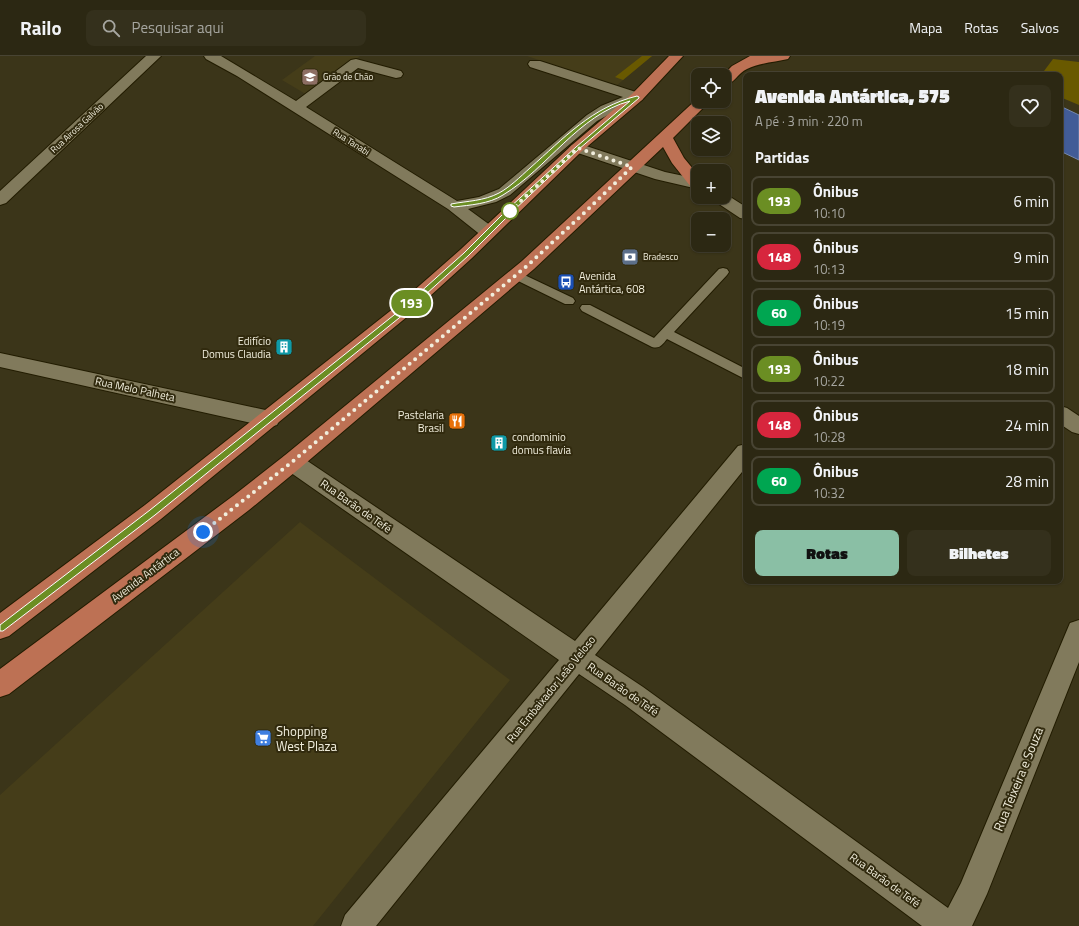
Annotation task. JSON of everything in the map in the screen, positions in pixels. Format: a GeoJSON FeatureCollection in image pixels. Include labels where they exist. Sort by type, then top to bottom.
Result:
{"type":"FeatureCollection","features":[{"type":"Feature","properties":{"kind":"main road"},"geometry":{"type":"LineString","coordinates":[[0,628],[153,512],[402,312],[578,148],[637,97],[676,56]]}},
{"type":"Feature","properties":{"kind":"main road"},"geometry":{"type":"LineString","coordinates":[[731,76],[743,65],[759,56]]}},
{"type":"Feature","properties":{"kind":"main road"},"geometry":{"type":"LineString","coordinates":[[743,65],[783,56]]}},
{"type":"Feature","properties":{"kind":"main road","name":"Avenida Antártica"},"geometry":{"type":"LineString","coordinates":[[0,685],[241,503],[292,462],[516,275],[696,108]]}},
{"type":"Feature","properties":{"kind":"main road"},"geometry":{"type":"LineString","coordinates":[[665,137],[678,160],[691,176]]}},
{"type":"Feature","properties":{"kind":"street","name":"Rua Airosa Galvão"},"geometry":{"type":"LineString","coordinates":[[0,200],[154,56]]}},
{"type":"Feature","properties":{"kind":"street","name":"Rua Tanabi"},"geometry":{"type":"LineString","coordinates":[[211,56],[242,73],[454,206],[488,232]]}},
{"type":"Feature","properties":{"kind":"street"},"geometry":{"type":"LineString","coordinates":[[296,108],[356,62],[396,74]]}},
{"type":"Feature","properties":{"kind":"street"},"geometry":{"type":"LineString","coordinates":[[535,64],[637,97]]}},
{"type":"Feature","properties":{"kind":"street"},"geometry":{"type":"LineString","coordinates":[[454,206],[487,200],[501,194],[514,185],[584,123],[609,107],[637,97]]}},
{"type":"Feature","properties":{"kind":"street"},"geometry":{"type":"LineString","coordinates":[[578,148],[661,176],[691,183]]}},
{"type":"Feature","properties":{"kind":"street"},"geometry":{"type":"LineString","coordinates":[[730,204],[743,212]]}},
{"type":"Feature","properties":{"kind":"street","name":"Rua Melo Palheta"},"geometry":{"type":"LineString","coordinates":[[0,360],[270,419]]}},
{"type":"Feature","properties":{"kind":"street"},"geometry":{"type":"LineString","coordinates":[[1063,416],[1079,426]]}},
{"type":"Feature","properties":{"kind":"street","name":"Rua Embaixador Leão Veloso"},"geometry":{"type":"LineString","coordinates":[[356,926],[743,456]]}},
{"type":"Feature","properties":{"kind":"street","name":"Rua Barão de Tefé"},"geometry":{"type":"LineString","coordinates":[[292,462],[634,696],[947,926]]}},
{"type":"Feature","properties":{"kind":"street","name":"Rua Teixeira e Souza"},"geometry":{"type":"LineString","coordinates":[[955,926],[972,894],[1079,631]]}},
{"type":"Feature","properties":{"kind":"lane"},"geometry":{"type":"LineString","coordinates":[[586,308],[656,344],[723,272]]}},
{"type":"Feature","properties":{"kind":"lane"},"geometry":{"type":"LineString","coordinates":[[516,275],[568,300]]}},
{"type":"Feature","properties":{"kind":"lane"},"geometry":{"type":"LineString","coordinates":[[665,333],[743,373]]}},
{"type":"Feature","properties":{"kind":"shaded area","name":"Grão de Chão"},"geometry":{"type":"Polygon","coordinates":[[[315,56],[360,56],[309,96],[282,80],[315,56]]]}},
{"type":"Feature","properties":{"kind":"shaded area"},"geometry":{"type":"Polygon","coordinates":[[[527,56],[652,56],[616,86],[527,56]]]}},
{"type":"Feature","properties":{"kind":"shaded area"},"geometry":{"type":"Polygon","coordinates":[[[642,56],[652,56],[623,80],[615,77],[642,56]]]}},
{"type":"Feature","properties":{"kind":"shaded area"},"geometry":{"type":"Polygon","coordinates":[[[1053,59],[1079,62],[1079,105],[1063,98],[1063,72],[1043,72],[1053,59]]]}},
{"type":"Feature","properties":{"kind":"shaded area","name":"Shopping West Plaza"},"geometry":{"type":"Polygon","coordinates":[[[300,522],[510,680],[313,926],[0,926],[0,795],[300,522]]]}},
{"type":"Feature","properties":{"kind":"water"},"geometry":{"type":"Polygon","coordinates":[[[1063,107],[1079,115],[1079,160],[1063,152],[1063,107]]]}},
{"type":"Feature","properties":{"kind":"bus line","name":"193"},"geometry":{"type":"LineString","coordinates":[[0,628],[153,512],[282,410],[402,312],[578,148],[637,97],[619,102],[584,123],[514,185],[501,194],[487,200],[454,206]]}},
{"type":"Feature","properties":{"kind":"place","name":"Grão de Chão"},"geometry":{"type":"Point","coordinates":[310,77]}},
{"type":"Feature","properties":{"kind":"place","name":"Bradesco"},"geometry":{"type":"Point","coordinates":[630,257]}},
{"type":"Feature","properties":{"kind":"place","name":"Avenida Antártica, 608"},"geometry":{"type":"Point","coordinates":[566,282]}},
{"type":"Feature","properties":{"kind":"place","name":"Edifício Domus Claudia"},"geometry":{"type":"Point","coordinates":[284,347]}},
{"type":"Feature","properties":{"kind":"place","name":"Pastelaria Brasil"},"geometry":{"type":"Point","coordinates":[457,421]}},
{"type":"Feature","properties":{"kind":"place","name":"condominio domus flavia"},"geometry":{"type":"Point","coordinates":[499,443]}},
{"type":"Feature","properties":{"kind":"place","name":"Shopping West Plaza"},"geometry":{"type":"Point","coordinates":[263,738]}},
{"type":"Feature","properties":{"kind":"route"},"geometry":{"type":"LineString","coordinates":[[203,532],[292,462],[528,265],[632,167],[578,148],[510,211]]}}]}
